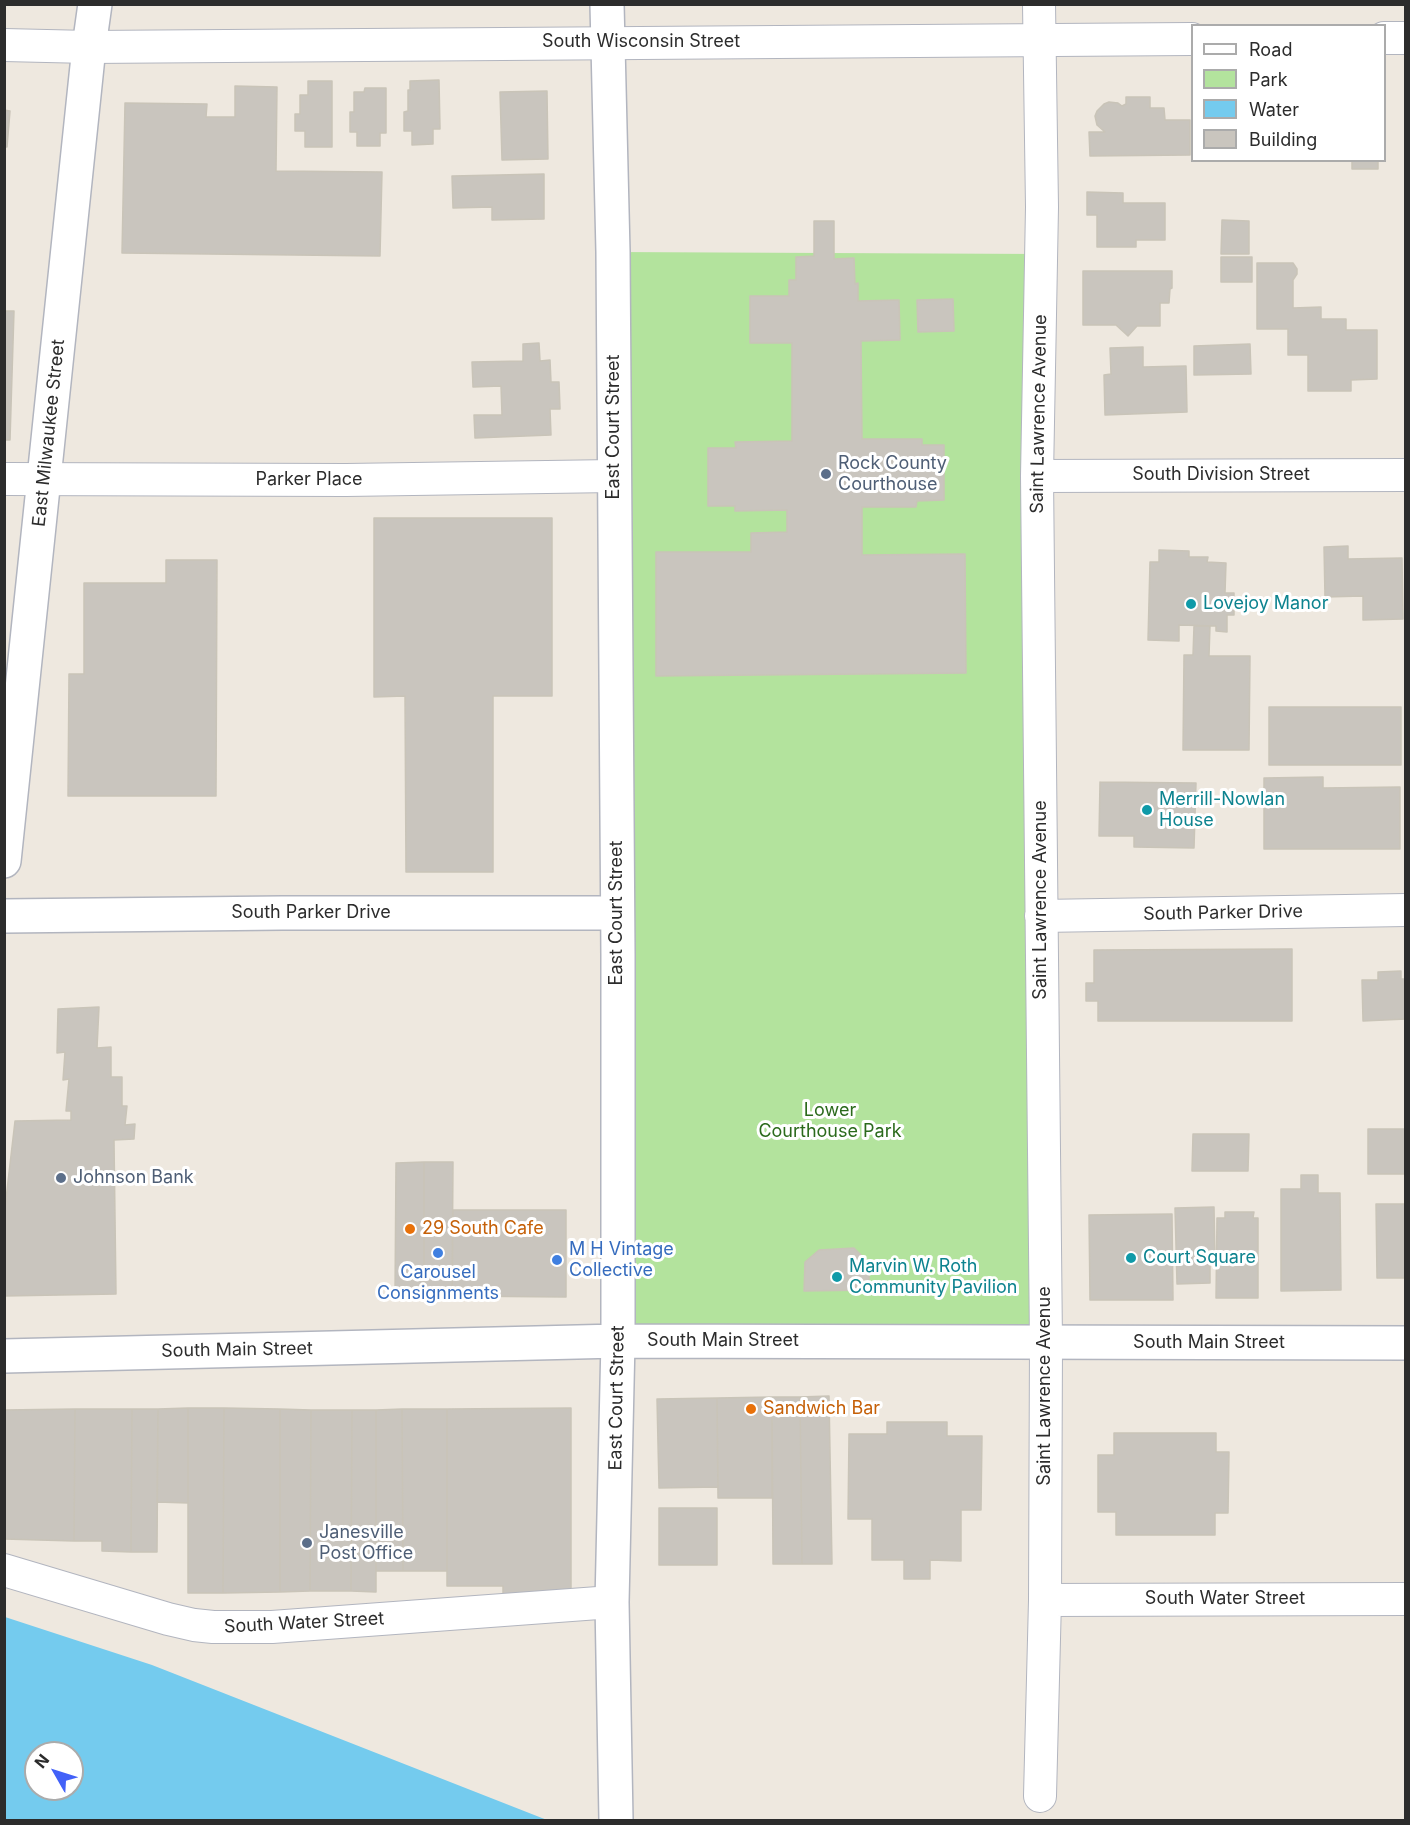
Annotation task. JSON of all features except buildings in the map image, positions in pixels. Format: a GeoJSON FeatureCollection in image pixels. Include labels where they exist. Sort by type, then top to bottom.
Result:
{"type":"FeatureCollection","features":[{"type":"Feature","properties":{"kind":"main road","name":"East Milwaukee Street"},"geometry":{"type":"LineString","coordinates":[[4,861],[95,4]]}},
{"type":"Feature","properties":{"kind":"main road","name":"East Court Street"},"geometry":{"type":"LineString","coordinates":[[607,4],[613,241],[617,913],[618,1341],[612,1602],[616,1821]]}},
{"type":"Feature","properties":{"kind":"main road","name":"South Parker Drive"},"geometry":{"type":"LineString","coordinates":[[4,916],[617,913]]}},
{"type":"Feature","properties":{"kind":"main road","name":"South Main Street"},"geometry":{"type":"LineString","coordinates":[[4,1356],[618,1341],[1406,1343]]}},
{"type":"Feature","properties":{"kind":"street","name":"Saint Lawrence Avenue"},"geometry":{"type":"LineString","coordinates":[[1039,4],[1042,207],[1037,476],[1046,1343],[1045,1600],[1040,1796]]}},
{"type":"Feature","properties":{"kind":"street"},"geometry":{"type":"LineString","coordinates":[[1386,38],[1406,38]]}},
{"type":"Feature","properties":{"kind":"street","name":"South Wisconsin Street"},"geometry":{"type":"LineString","coordinates":[[4,45],[89,47],[1191,39]]}},
{"type":"Feature","properties":{"kind":"street","name":"South Division Street"},"geometry":{"type":"LineString","coordinates":[[1037,476],[1406,475]]}},
{"type":"Feature","properties":{"kind":"street","name":"Parker Place"},"geometry":{"type":"LineString","coordinates":[[4,479],[346,480],[614,476]]}},
{"type":"Feature","properties":{"kind":"street","name":"South Parker Drive"},"geometry":{"type":"LineString","coordinates":[[1041,916],[1406,910]]}},
{"type":"Feature","properties":{"kind":"street","name":"South Water Street"},"geometry":{"type":"LineString","coordinates":[[4,1570],[168,1619],[213,1627],[272,1627],[612,1602]]}},
{"type":"Feature","properties":{"kind":"street","name":"South Water Street"},"geometry":{"type":"LineString","coordinates":[[1045,1600],[1406,1599]]}},
{"type":"Feature","properties":{"kind":"green space","name":"Lower Courthouse Park"},"geometry":{"type":"Polygon","coordinates":[[[613,252],[1041,254],[1046,1343],[618,1341],[613,252]]]}},
{"type":"Feature","properties":{"kind":"water"},"geometry":{"type":"Polygon","coordinates":[[[5,1617],[152,1665],[547,1820],[5,1820],[5,1617]]]}},
{"type":"Feature","properties":{"kind":"place","name":"Rock County Courthouse"},"geometry":{"type":"Point","coordinates":[826,474]}},
{"type":"Feature","properties":{"kind":"place","name":"Lovejoy Manor"},"geometry":{"type":"Point","coordinates":[1191,604]}},
{"type":"Feature","properties":{"kind":"place","name":"Merrill-Nowlan House"},"geometry":{"type":"Point","coordinates":[1147,810]}},
{"type":"Feature","properties":{"kind":"place","name":"Johnson Bank"},"geometry":{"type":"Point","coordinates":[61,1178]}},
{"type":"Feature","properties":{"kind":"place","name":"29 South Cafe"},"geometry":{"type":"Point","coordinates":[410,1229]}},
{"type":"Feature","properties":{"kind":"place","name":"Carousel Consignments"},"geometry":{"type":"Point","coordinates":[438,1253]}},
{"type":"Feature","properties":{"kind":"place","name":"Court Square"},"geometry":{"type":"Point","coordinates":[1131,1258]}},
{"type":"Feature","properties":{"kind":"place","name":"M H Vintage Collective"},"geometry":{"type":"Point","coordinates":[557,1260]}},
{"type":"Feature","properties":{"kind":"place","name":"Marvin W. Roth Community Pavilion"},"geometry":{"type":"Point","coordinates":[837,1277]}},
{"type":"Feature","properties":{"kind":"place","name":"Sandwich Bar"},"geometry":{"type":"Point","coordinates":[751,1409]}},
{"type":"Feature","properties":{"kind":"place","name":"Janesville Post Office"},"geometry":{"type":"Point","coordinates":[307,1543]}}]}
